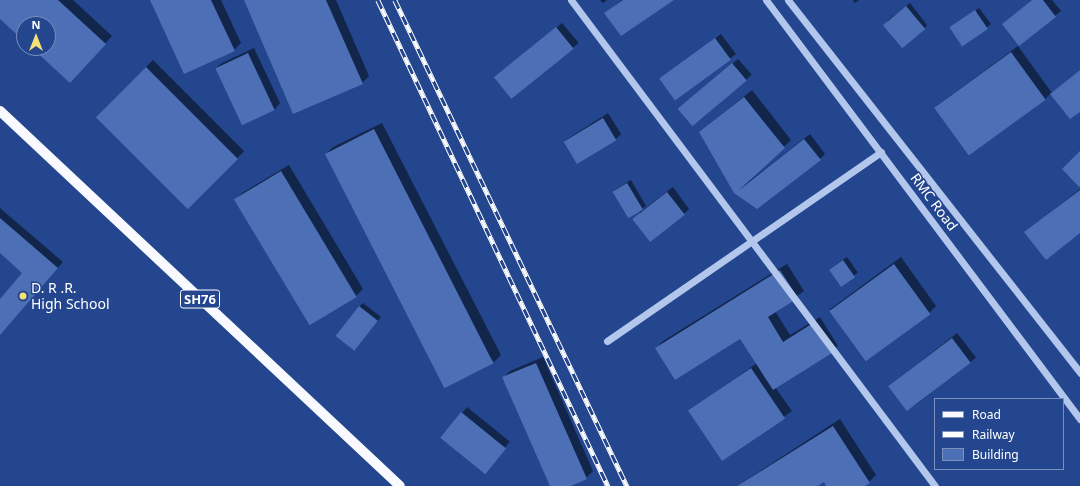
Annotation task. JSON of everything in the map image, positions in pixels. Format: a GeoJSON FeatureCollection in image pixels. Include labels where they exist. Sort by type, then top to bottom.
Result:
{"type":"FeatureCollection","features":[{"type":"Feature","properties":{"kind":"main road","name":"SH76"},"geometry":{"type":"LineString","coordinates":[[0,111],[400,486]]}},
{"type":"Feature","properties":{"kind":"street"},"geometry":{"type":"LineString","coordinates":[[571,0],[935,486]]}},
{"type":"Feature","properties":{"kind":"street","name":"RMC Road"},"geometry":{"type":"LineString","coordinates":[[766,0],[1080,419]]}},
{"type":"Feature","properties":{"kind":"street","name":"RMC Road"},"geometry":{"type":"LineString","coordinates":[[788,0],[1080,373]]}},
{"type":"Feature","properties":{"kind":"street"},"geometry":{"type":"LineString","coordinates":[[607,341],[881,152]]}},
{"type":"Feature","properties":{"kind":"building"},"geometry":{"type":"Polygon","coordinates":[[[0,0],[58,0],[106,44],[70,83],[41,56],[56,56],[56,16],[16,16],[16,34],[0,19],[0,0]]]}},
{"type":"Feature","properties":{"kind":"building"},"geometry":{"type":"Polygon","coordinates":[[[150,0],[211,0],[235,51],[184,74],[150,0]]]}},
{"type":"Feature","properties":{"kind":"building"},"geometry":{"type":"Polygon","coordinates":[[[244,0],[326,0],[363,84],[293,114],[244,0]]]}},
{"type":"Feature","properties":{"kind":"building"},"geometry":{"type":"Polygon","coordinates":[[[623,0],[674,0],[621,36],[604,13],[623,0]]]}},
{"type":"Feature","properties":{"kind":"building"},"geometry":{"type":"Polygon","coordinates":[[[1032,0],[1043,0],[1056,17],[1019,46],[1002,24],[1032,0]]]}},
{"type":"Feature","properties":{"kind":"building"},"geometry":{"type":"Polygon","coordinates":[[[906,6],[925,29],[902,48],[883,25],[906,6]]]}},
{"type":"Feature","properties":{"kind":"building"},"geometry":{"type":"Polygon","coordinates":[[[975,10],[988,29],[962,46],[949,27],[975,10]]]}},
{"type":"Feature","properties":{"kind":"building"},"geometry":{"type":"Polygon","coordinates":[[[556,27],[574,49],[511,99],[494,77],[556,27]]]}},
{"type":"Feature","properties":{"kind":"building"},"geometry":{"type":"Polygon","coordinates":[[[715,38],[731,60],[675,100],[659,79],[715,38]]]}},
{"type":"Feature","properties":{"kind":"building"},"geometry":{"type":"Polygon","coordinates":[[[1011,52],[1046,100],[969,156],[934,108],[1011,52]]]}},
{"type":"Feature","properties":{"kind":"building"},"geometry":{"type":"Polygon","coordinates":[[[248,53],[275,110],[242,125],[215,68],[248,53]]]}},
{"type":"Feature","properties":{"kind":"building"},"geometry":{"type":"Polygon","coordinates":[[[732,63],[747,81],[692,126],[678,109],[732,63]]]}},
{"type":"Feature","properties":{"kind":"building"},"geometry":{"type":"Polygon","coordinates":[[[146,67],[238,159],[188,209],[96,117],[146,67]]]}},
{"type":"Feature","properties":{"kind":"building"},"geometry":{"type":"Polygon","coordinates":[[[1080,70],[1080,112],[1070,119],[1050,94],[1080,70]]]}},
{"type":"Feature","properties":{"kind":"building"},"geometry":{"type":"Polygon","coordinates":[[[744,97],[785,148],[738,191],[804,139],[821,160],[757,209],[734,193],[699,132],[744,97]]]}},
{"type":"Feature","properties":{"kind":"building"},"geometry":{"type":"Polygon","coordinates":[[[603,118],[616,140],[577,164],[564,142],[603,118]]]}},
{"type":"Feature","properties":{"kind":"building"},"geometry":{"type":"Polygon","coordinates":[[[374,129],[493,363],[444,388],[325,154],[374,129]]]}},
{"type":"Feature","properties":{"kind":"building"},"geometry":{"type":"Polygon","coordinates":[[[1080,151],[1080,186],[1079,187],[1062,169],[1080,151]]]}},
{"type":"Feature","properties":{"kind":"building"},"geometry":{"type":"Polygon","coordinates":[[[281,171],[357,297],[310,325],[234,199],[281,171]]]}},
{"type":"Feature","properties":{"kind":"building"},"geometry":{"type":"Polygon","coordinates":[[[627,183],[643,210],[628,218],[612,192],[627,183]]]}},
{"type":"Feature","properties":{"kind":"building"},"geometry":{"type":"Polygon","coordinates":[[[1080,190],[1080,233],[1046,260],[1024,232],[1080,190]]]}},
{"type":"Feature","properties":{"kind":"building"},"geometry":{"type":"Polygon","coordinates":[[[667,192],[685,215],[650,242],[632,219],[667,192]]]}},
{"type":"Feature","properties":{"kind":"building"},"geometry":{"type":"Polygon","coordinates":[[[0,218],[58,268],[0,335],[0,299],[22,273],[0,253],[0,218]]]}},
{"type":"Feature","properties":{"kind":"building"},"geometry":{"type":"Polygon","coordinates":[[[843,260],[855,277],[841,287],[829,270],[843,260]]]}},
{"type":"Feature","properties":{"kind":"building"},"geometry":{"type":"Polygon","coordinates":[[[894,264],[930,314],[866,361],[829,311],[894,264]]]}},
{"type":"Feature","properties":{"kind":"building"},"geometry":{"type":"Polygon","coordinates":[[[780,270],[798,298],[768,317],[783,342],[813,323],[832,353],[773,390],[740,339],[675,380],[655,348],[780,270]]]}},
{"type":"Feature","properties":{"kind":"building"},"geometry":{"type":"Polygon","coordinates":[[[359,306],[378,321],[355,351],[336,336],[359,306]]]}},
{"type":"Feature","properties":{"kind":"building"},"geometry":{"type":"Polygon","coordinates":[[[952,338],[971,363],[907,411],[888,386],[952,338]]]}},
{"type":"Feature","properties":{"kind":"building"},"geometry":{"type":"Polygon","coordinates":[[[536,363],[587,479],[571,486],[550,486],[502,377],[536,363]]]}},
{"type":"Feature","properties":{"kind":"building"},"geometry":{"type":"Polygon","coordinates":[[[751,368],[785,419],[722,461],[688,410],[751,368]]]}},
{"type":"Feature","properties":{"kind":"building"},"geometry":{"type":"Polygon","coordinates":[[[461,412],[506,449],[485,474],[440,438],[461,412]]]}},
{"type":"Feature","properties":{"kind":"building"},"geometry":{"type":"Polygon","coordinates":[[[833,426],[870,483],[865,486],[826,486],[824,482],[818,486],[737,486],[833,426]]]}},
{"type":"Feature","properties":{"kind":"railway"},"geometry":{"type":"LineString","coordinates":[[378,0],[608,486]]}},
{"type":"Feature","properties":{"kind":"railway"},"geometry":{"type":"LineString","coordinates":[[395,0],[627,486]]}},
{"type":"Feature","properties":{"kind":"place","name":"D. R .R. High School"},"geometry":{"type":"Point","coordinates":[23,296]}}]}
